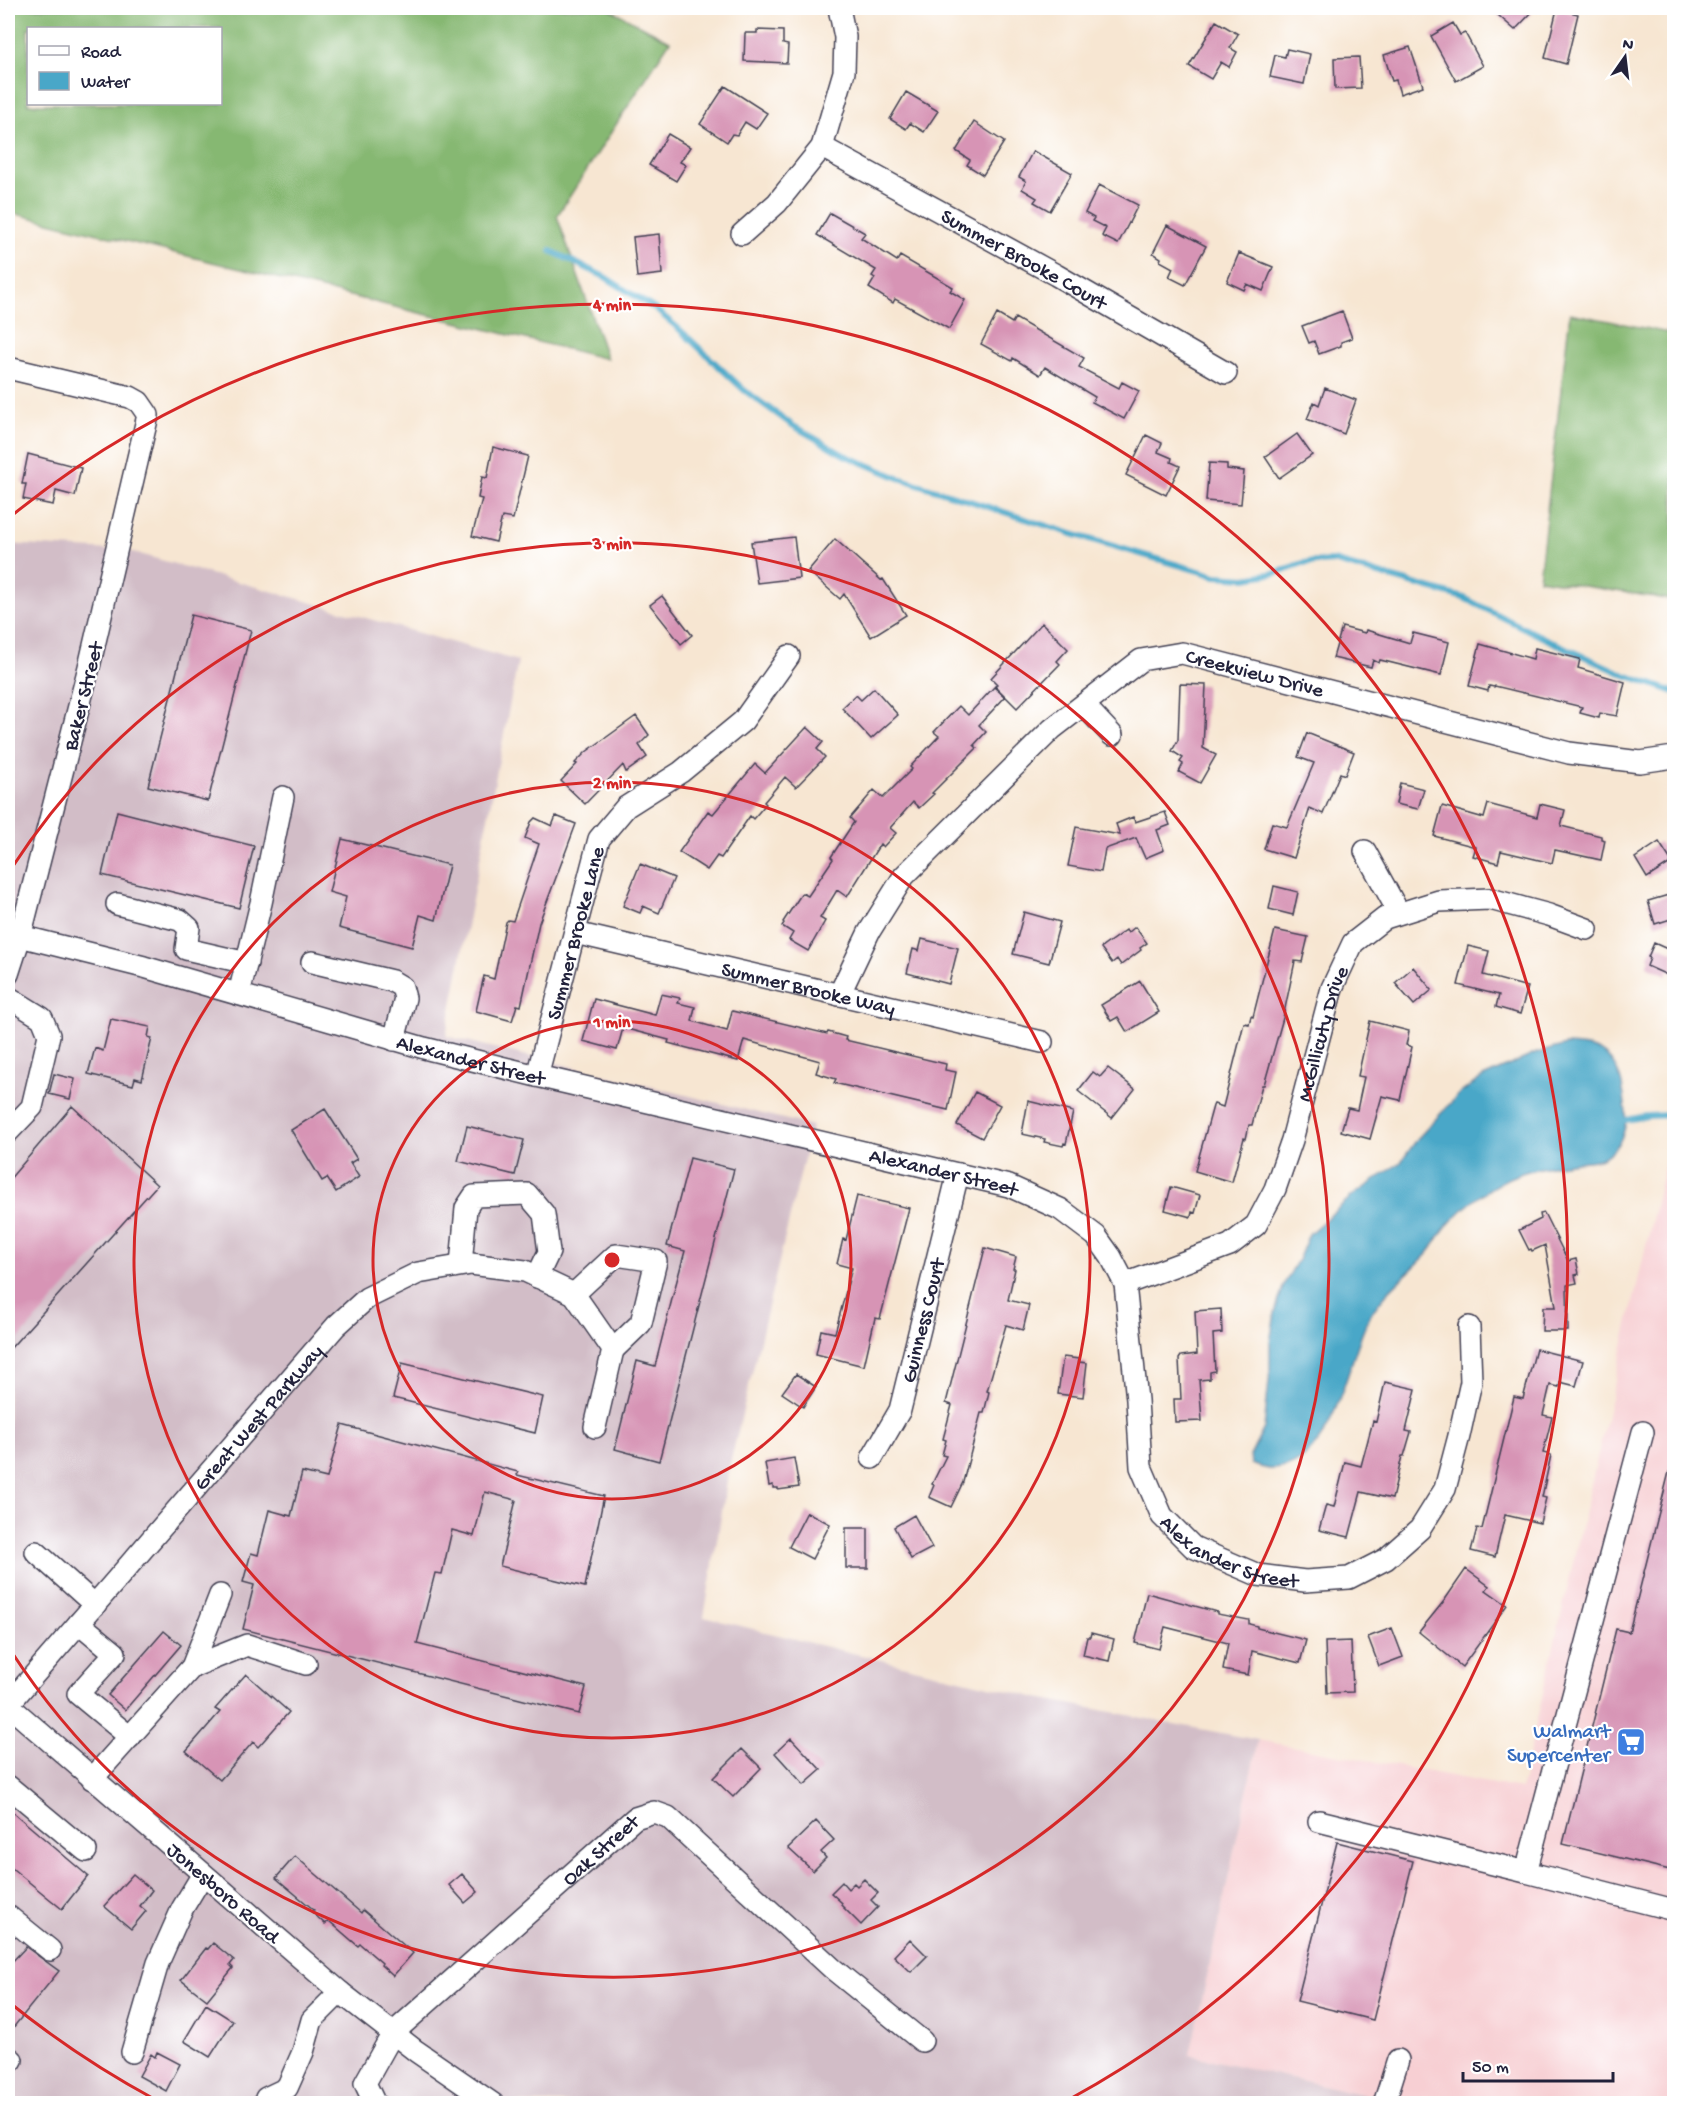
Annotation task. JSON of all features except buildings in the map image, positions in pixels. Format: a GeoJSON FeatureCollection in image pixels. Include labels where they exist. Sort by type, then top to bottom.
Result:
{"type":"FeatureCollection","features":[{"type":"Feature","properties":{"kind":"street"},"geometry":{"type":"LineString","coordinates":[[742,234],[777,203],[822,147],[844,72],[845,37],[839,8]]}},
{"type":"Feature","properties":{"kind":"street","name":"Summer Brooke Court"},"geometry":{"type":"LineString","coordinates":[[822,147],[1056,275],[1226,373]]}},
{"type":"Feature","properties":{"kind":"street","name":"Baker Street"},"geometry":{"type":"LineString","coordinates":[[8,368],[129,397],[139,402],[148,415],[89,668],[14,935],[8,974]]}},
{"type":"Feature","properties":{"kind":"street","name":"Creekview Drive"},"geometry":{"type":"LineString","coordinates":[[839,995],[869,932],[904,876],[1052,729],[1141,660],[1182,653],[1569,753],[1640,762],[1674,757]]}},
{"type":"Feature","properties":{"kind":"street","name":"Summer Brooke Lane"},"geometry":{"type":"LineString","coordinates":[[537,1076],[599,839],[626,807],[681,772],[743,721],[789,656]]}},
{"type":"Feature","properties":{"kind":"street"},"geometry":{"type":"LineString","coordinates":[[1084,705],[1112,735]]}},
{"type":"Feature","properties":{"kind":"street"},"geometry":{"type":"LineString","coordinates":[[239,994],[283,797]]}},
{"type":"Feature","properties":{"kind":"street"},"geometry":{"type":"LineString","coordinates":[[1365,851],[1399,913]]}},
{"type":"Feature","properties":{"kind":"street","name":"McGillicuty Drive"},"geometry":{"type":"LineString","coordinates":[[1125,1284],[1230,1245],[1256,1225],[1275,1190],[1292,1140],[1332,988],[1353,943],[1384,918],[1439,901],[1490,899],[1550,915],[1587,929]]}},
{"type":"Feature","properties":{"kind":"street"},"geometry":{"type":"LineString","coordinates":[[117,904],[180,920],[189,928],[179,977]]}},
{"type":"Feature","properties":{"kind":"street","name":"Summer Brooke Way"},"geometry":{"type":"LineString","coordinates":[[575,933],[1042,1042]]}},
{"type":"Feature","properties":{"kind":"street","name":"Alexander Street"},"geometry":{"type":"LineString","coordinates":[[14,935],[179,977],[394,1040],[537,1076],[1009,1186],[1060,1209],[1096,1236],[1111,1257],[1125,1284],[1137,1400],[1141,1467],[1162,1516],[1193,1547],[1258,1575],[1305,1581],[1348,1578],[1386,1559],[1420,1529],[1445,1490],[1459,1436],[1472,1382],[1469,1327]]}},
{"type":"Feature","properties":{"kind":"street"},"geometry":{"type":"LineString","coordinates":[[186,949],[247,963]]}},
{"type":"Feature","properties":{"kind":"street"},"geometry":{"type":"LineString","coordinates":[[312,962],[392,981],[402,987],[405,998],[394,1040]]}},
{"type":"Feature","properties":{"kind":"street"},"geometry":{"type":"LineString","coordinates":[[8,997],[42,1018],[49,1035],[32,1107],[8,1132]]}},
{"type":"Feature","properties":{"kind":"street","name":"Guinness Court"},"geometry":{"type":"LineString","coordinates":[[872,1458],[900,1410],[958,1174]]}},
{"type":"Feature","properties":{"kind":"street"},"geometry":{"type":"LineString","coordinates":[[461,1265],[466,1208],[474,1196],[527,1194],[544,1214],[549,1252],[537,1277]]}},
{"type":"Feature","properties":{"kind":"street"},"geometry":{"type":"LineString","coordinates":[[595,1427],[613,1350],[641,1323],[656,1261],[615,1255],[574,1294],[613,1350]]}},
{"type":"Feature","properties":{"kind":"street","name":"Great West Parkway"},"geometry":{"type":"LineString","coordinates":[[8,1705],[336,1326],[367,1298],[418,1273],[471,1264],[525,1271],[574,1294]]}},
{"type":"Feature","properties":{"kind":"street"},"geometry":{"type":"LineString","coordinates":[[1526,1872],[1642,1432]]}},
{"type":"Feature","properties":{"kind":"street"},"geometry":{"type":"LineString","coordinates":[[36,1552],[94,1605]]}},
{"type":"Feature","properties":{"kind":"street"},"geometry":{"type":"LineString","coordinates":[[92,1779],[192,1667],[220,1595]]}},
{"type":"Feature","properties":{"kind":"street"},"geometry":{"type":"LineString","coordinates":[[79,1623],[115,1653],[78,1694],[130,1737]]}},
{"type":"Feature","properties":{"kind":"street"},"geometry":{"type":"LineString","coordinates":[[192,1667],[247,1645],[306,1664]]}},
{"type":"Feature","properties":{"kind":"street","name":"Jonesboro Road"},"geometry":{"type":"LineString","coordinates":[[8,1705],[340,1992],[393,2033],[493,2103]]}},
{"type":"Feature","properties":{"kind":"street"},"geometry":{"type":"LineString","coordinates":[[8,1786],[86,1851]]}},
{"type":"Feature","properties":{"kind":"street","name":"Oak Street"},"geometry":{"type":"LineString","coordinates":[[375,2103],[365,2084],[393,2033],[635,1818],[654,1812],[668,1817],[833,1969],[922,2041]]}},
{"type":"Feature","properties":{"kind":"street"},"geometry":{"type":"LineString","coordinates":[[1319,1821],[1674,1910]]}},
{"type":"Feature","properties":{"kind":"street"},"geometry":{"type":"LineString","coordinates":[[132,2052],[158,1963],[182,1909],[203,1874]]}},
{"type":"Feature","properties":{"kind":"street"},"geometry":{"type":"LineString","coordinates":[[8,1916],[50,1950]]}},
{"type":"Feature","properties":{"kind":"street"},"geometry":{"type":"LineString","coordinates":[[267,2098],[286,2088],[303,2052],[312,2020],[340,1992]]}},
{"type":"Feature","properties":{"kind":"street"},"geometry":{"type":"LineString","coordinates":[[1384,2103],[1398,2060]]}},
{"type":"Feature","properties":{"kind":"street","name":"Jonesboro Road"},"geometry":{"type":"LineString","coordinates":[[447,2072],[470,2103]]}},
{"type":"Feature","properties":{"kind":"shaded area"},"geometry":{"type":"Polygon","coordinates":[[[8,544],[129,551],[518,661],[446,1036],[812,1126],[730,1464],[704,1617],[1038,1698],[1258,1740],[1190,2055],[1401,2103],[8,2103],[8,544]]]}},
{"type":"Feature","properties":{"kind":"shaded area"},"geometry":{"type":"Polygon","coordinates":[[[1674,1124],[1674,2103],[1401,2103],[1190,2055],[1258,1740],[1521,1789],[1674,1124]]]}},
{"type":"Feature","properties":{"kind":"green space"},"geometry":{"type":"Polygon","coordinates":[[[8,8],[608,8],[670,41],[557,216],[607,359],[8,212],[8,8]]]}},
{"type":"Feature","properties":{"kind":"green space"},"geometry":{"type":"Polygon","coordinates":[[[1570,313],[1674,334],[1674,600],[1539,579],[1570,313]]]}},
{"type":"Feature","properties":{"kind":"water"},"geometry":{"type":"Polygon","coordinates":[[[1566,1045],[1595,1049],[1606,1056],[1616,1068],[1622,1084],[1626,1112],[1625,1126],[1617,1146],[1599,1159],[1548,1166],[1519,1174],[1499,1183],[1470,1203],[1446,1227],[1428,1253],[1383,1298],[1370,1316],[1361,1335],[1336,1408],[1325,1431],[1311,1450],[1294,1464],[1273,1469],[1251,1464],[1250,1456],[1264,1428],[1270,1372],[1270,1342],[1275,1313],[1284,1284],[1309,1234],[1352,1196],[1401,1162],[1418,1138],[1459,1094],[1483,1077],[1537,1053],[1566,1045]]]}},
{"type":"Feature","properties":{"kind":"waterway"},"geometry":{"type":"LineString","coordinates":[[551,251],[605,277],[655,309],[744,390],[792,425],[844,455],[899,478],[1072,534],[1216,576],[1246,578],[1275,573],[1303,563],[1333,561],[1464,598],[1625,675],[1674,692]]}},
{"type":"Feature","properties":{"kind":"waterway"},"geometry":{"type":"LineString","coordinates":[[1626,1120],[1647,1116],[1674,1115]]}},
{"type":"Feature","properties":{"kind":"place","name":"Walmart Supercenter"},"geometry":{"type":"Point","coordinates":[1631,1742]}}]}
